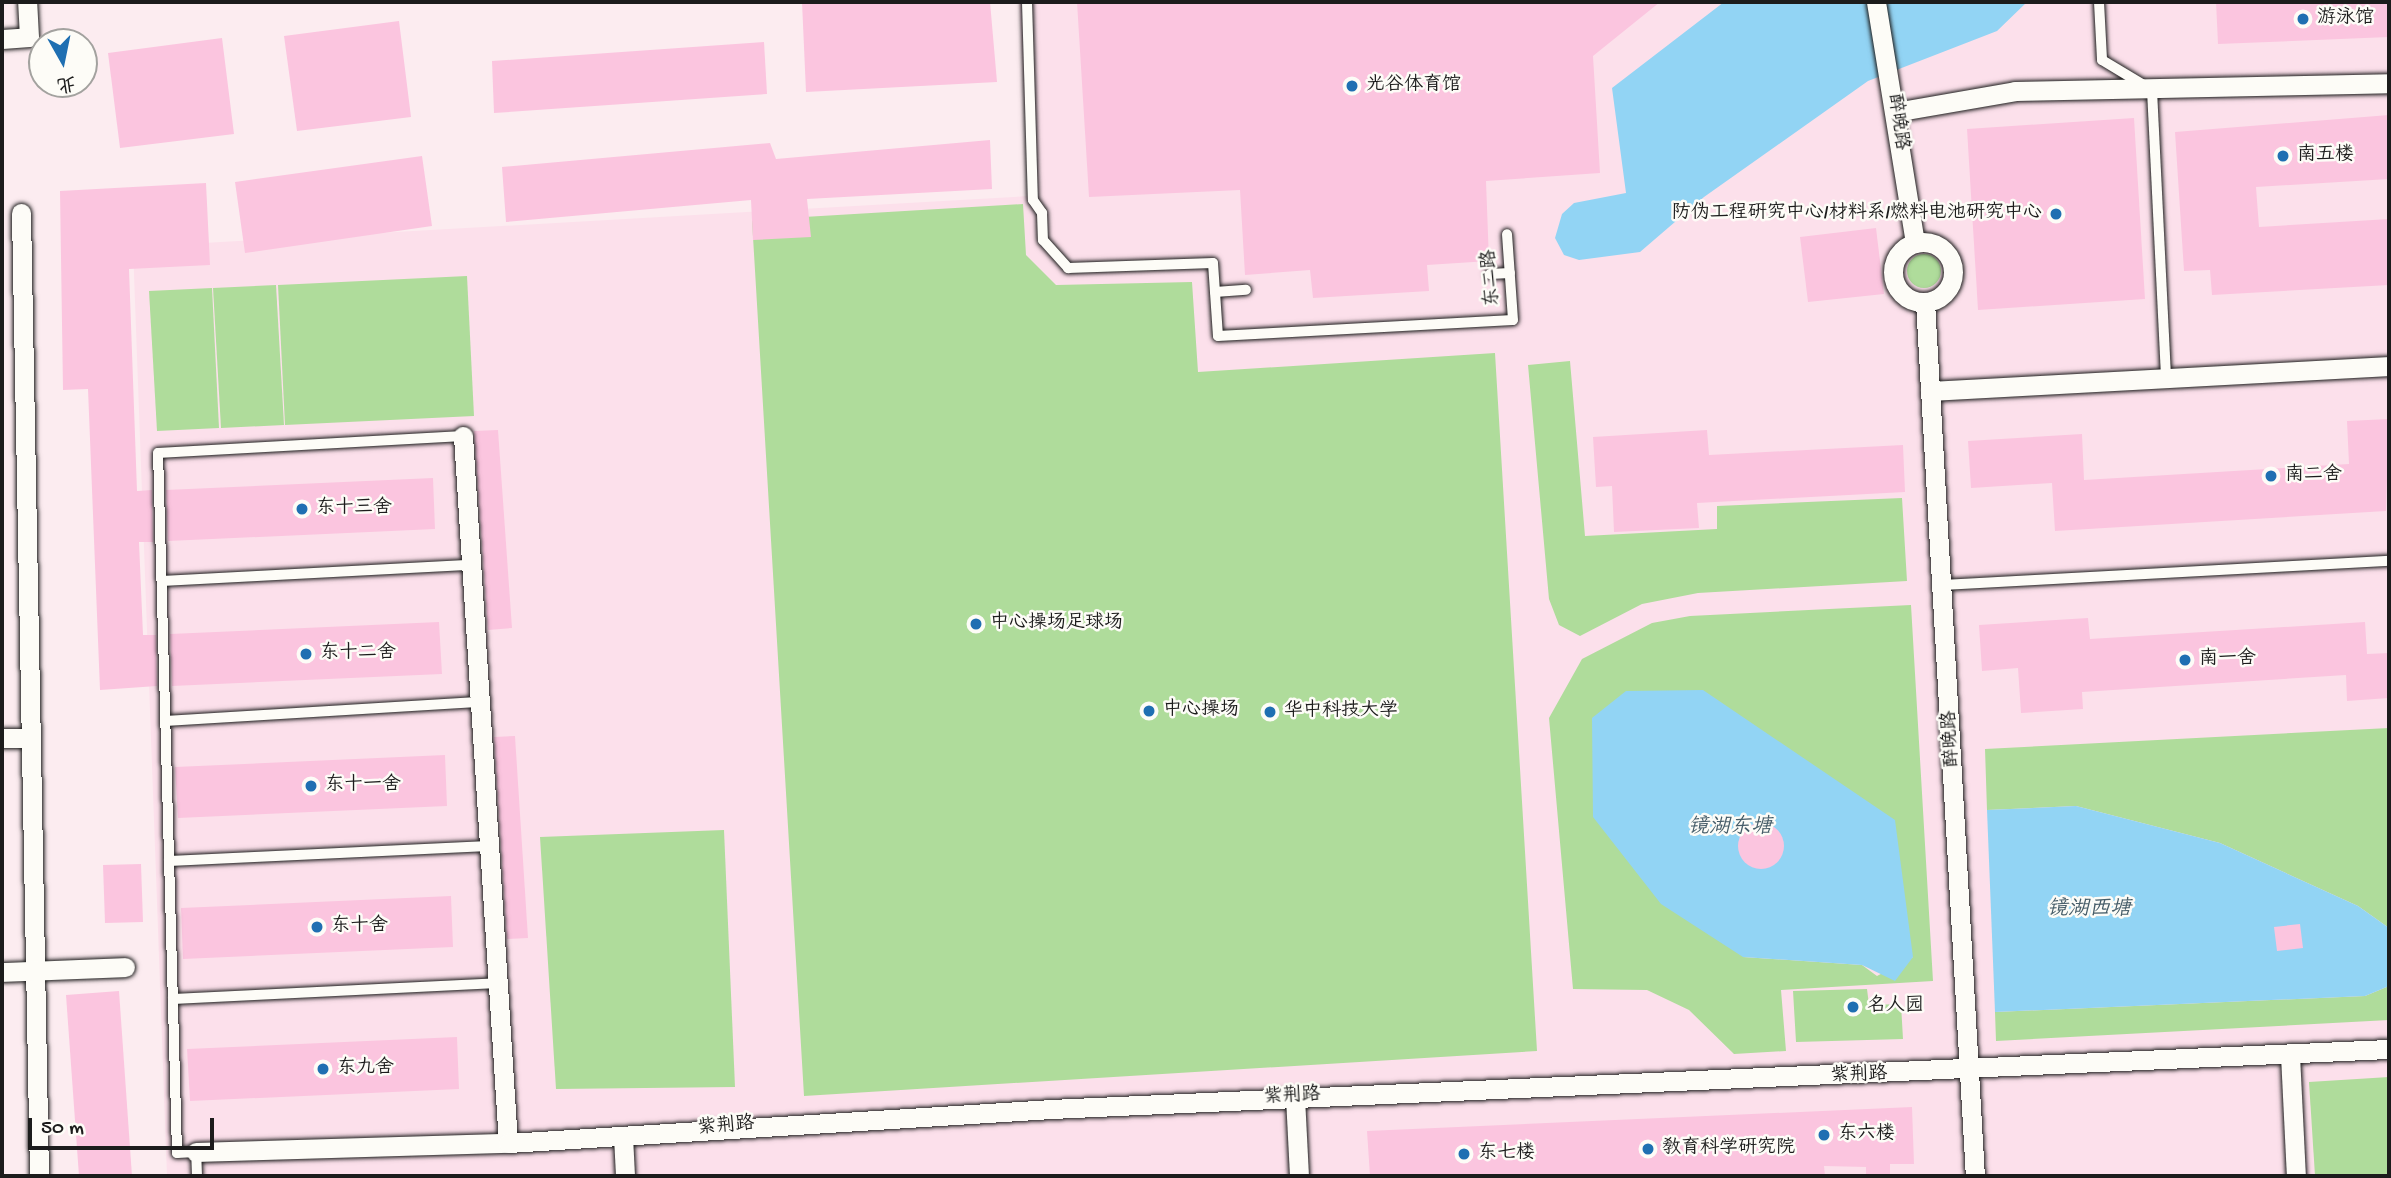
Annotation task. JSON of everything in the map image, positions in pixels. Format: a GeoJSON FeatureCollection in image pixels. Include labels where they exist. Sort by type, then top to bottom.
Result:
{"type":"FeatureCollection","features":[{"type":"Feature","properties":{"kind":"street"},"geometry":{"type":"LineString","coordinates":[[2,39],[29,37],[27,2]]}},
{"type":"Feature","properties":{"kind":"street","name":"醉晚路"},"geometry":{"type":"LineString","coordinates":[[1875,2],[1915,243]]}},
{"type":"Feature","properties":{"kind":"street"},"geometry":{"type":"LineString","coordinates":[[1895,112],[2015,90],[2152,90],[2389,83]]}},
{"type":"Feature","properties":{"kind":"street"},"geometry":{"type":"LineString","coordinates":[[21,213],[39,1176]]}},
{"type":"Feature","properties":{"kind":"street"},"geometry":{"type":"LineString","coordinates":[[1915,243],[1941,248],[1953,271],[1943,295],[1925,302],[1900,291],[1893,273],[1899,255],[1915,243]]}},
{"type":"Feature","properties":{"kind":"street","name":"醉晚路"},"geometry":{"type":"LineString","coordinates":[[1925,302],[1975,1176]]}},
{"type":"Feature","properties":{"kind":"street"},"geometry":{"type":"LineString","coordinates":[[1930,391],[2389,366]]}},
{"type":"Feature","properties":{"kind":"street"},"geometry":{"type":"LineString","coordinates":[[463,436],[508,1143]]}},
{"type":"Feature","properties":{"kind":"street"},"geometry":{"type":"LineString","coordinates":[[2,738],[30,738]]}},
{"type":"Feature","properties":{"kind":"street"},"geometry":{"type":"LineString","coordinates":[[2,972],[125,967]]}},
{"type":"Feature","properties":{"kind":"street","name":"紫荆路"},"geometry":{"type":"LineString","coordinates":[[196,1152],[508,1143],[1295,1097],[1969,1072],[2389,1049]]}},
{"type":"Feature","properties":{"kind":"street"},"geometry":{"type":"LineString","coordinates":[[2290,1055],[2296,1176]]}},
{"type":"Feature","properties":{"kind":"street"},"geometry":{"type":"LineString","coordinates":[[1295,1097],[1299,1176]]}},
{"type":"Feature","properties":{"kind":"street"},"geometry":{"type":"LineString","coordinates":[[623,1136],[625,1176]]}},
{"type":"Feature","properties":{"kind":"lane"},"geometry":{"type":"LineString","coordinates":[[1027,2],[1034,200],[1042,213],[1043,240],[1068,268],[1213,263],[1215,292],[1246,290]]}},
{"type":"Feature","properties":{"kind":"lane"},"geometry":{"type":"LineString","coordinates":[[2099,2],[2102,60],[2152,90],[2166,378]]}},
{"type":"Feature","properties":{"kind":"lane","name":"东二路"},"geometry":{"type":"LineString","coordinates":[[1215,292],[1219,336],[1513,320],[1507,234]]}},
{"type":"Feature","properties":{"kind":"lane"},"geometry":{"type":"LineString","coordinates":[[1490,274],[1510,273]]}},
{"type":"Feature","properties":{"kind":"lane"},"geometry":{"type":"LineString","coordinates":[[197,1176],[196,1152],[177,1153],[158,453],[463,436]]}},
{"type":"Feature","properties":{"kind":"lane"},"geometry":{"type":"LineString","coordinates":[[1943,585],[2389,561]]}},
{"type":"Feature","properties":{"kind":"lane"},"geometry":{"type":"LineString","coordinates":[[162,581],[471,565]]}},
{"type":"Feature","properties":{"kind":"lane"},"geometry":{"type":"LineString","coordinates":[[166,721],[480,702]]}},
{"type":"Feature","properties":{"kind":"lane"},"geometry":{"type":"LineString","coordinates":[[169,861],[489,846]]}},
{"type":"Feature","properties":{"kind":"lane"},"geometry":{"type":"LineString","coordinates":[[173,999],[498,983]]}},
{"type":"Feature","properties":{"kind":"shaded area","name":"华中科技大学"},"geometry":{"type":"Polygon","coordinates":[[[1019,2],[2389,2],[2389,1176],[167,1176],[133,247],[1029,196],[1019,2]]]}},
{"type":"Feature","properties":{"kind":"green space","name":"中心操场"},"geometry":{"type":"Polygon","coordinates":[[[1023,204],[1026,255],[1056,285],[1192,282],[1198,372],[1495,353],[1537,1051],[804,1096],[752,220],[1023,204]]]}},
{"type":"Feature","properties":{"kind":"green space"},"geometry":{"type":"Polygon","coordinates":[[[1924,254],[1936,259],[1941,271],[1936,283],[1924,288],[1912,283],[1907,271],[1912,259],[1924,254]]]}},
{"type":"Feature","properties":{"kind":"green space"},"geometry":{"type":"Polygon","coordinates":[[[467,276],[474,416],[285,425],[278,285],[467,276]]]}},
{"type":"Feature","properties":{"kind":"green space"},"geometry":{"type":"Polygon","coordinates":[[[276,285],[284,425],[221,428],[213,288],[276,285]]]}},
{"type":"Feature","properties":{"kind":"green space"},"geometry":{"type":"Polygon","coordinates":[[[212,288],[219,428],[157,431],[149,291],[212,288]]]}},
{"type":"Feature","properties":{"kind":"green space"},"geometry":{"type":"Polygon","coordinates":[[[1570,361],[1585,536],[1717,529],[1717,506],[1902,498],[1907,581],[1698,593],[1642,604],[1580,636],[1559,625],[1549,599],[1528,365],[1570,361]]]}},
{"type":"Feature","properties":{"kind":"green space"},"geometry":{"type":"Polygon","coordinates":[[[1911,605],[1933,981],[1781,990],[1786,1051],[1734,1054],[1689,1010],[1647,990],[1573,989],[1549,718],[1582,659],[1652,623],[1690,616],[1911,605]],[[1743,957],[1862,965],[1877,976],[1913,957],[1743,957]]]}},
{"type":"Feature","properties":{"kind":"green space"},"geometry":{"type":"Polygon","coordinates":[[[2389,728],[2389,928],[2358,906],[2220,843],[2076,806],[1987,810],[1985,749],[2389,728]]]}},
{"type":"Feature","properties":{"kind":"green space"},"geometry":{"type":"Polygon","coordinates":[[[724,830],[735,1087],[556,1089],[540,837],[724,830]]]}},
{"type":"Feature","properties":{"kind":"green space"},"geometry":{"type":"Polygon","coordinates":[[[2389,986],[2389,1020],[1996,1041],[1995,1012],[2365,996],[2389,986]]]}},
{"type":"Feature","properties":{"kind":"green space"},"geometry":{"type":"Polygon","coordinates":[[[1867,989],[1869,1005],[1901,1004],[1903,1039],[1796,1042],[1793,991],[1867,989]]]}},
{"type":"Feature","properties":{"kind":"green space"},"geometry":{"type":"Polygon","coordinates":[[[2389,1077],[2389,1176],[2315,1176],[2309,1082],[2389,1077]]]}},
{"type":"Feature","properties":{"kind":"water"},"geometry":{"type":"Polygon","coordinates":[[[1724,2],[2027,2],[1997,31],[1868,81],[1704,197],[1640,252],[1579,260],[1564,255],[1555,238],[1562,214],[1574,203],[1626,193],[1612,88],[1724,2]]]}},
{"type":"Feature","properties":{"kind":"water","name":"镜湖东塘"},"geometry":{"type":"Polygon","coordinates":[[[1703,690],[1895,820],[1913,957],[1895,981],[1862,965],[1743,957],[1661,904],[1593,817],[1592,718],[1626,691],[1703,690]]]}},
{"type":"Feature","properties":{"kind":"water","name":"镜湖西塘"},"geometry":{"type":"Polygon","coordinates":[[[2076,806],[2220,843],[2358,906],[2389,928],[2389,986],[2365,996],[1995,1012],[1987,810],[2076,806]]]}},
{"type":"Feature","properties":{"kind":"building"},"geometry":{"type":"Polygon","coordinates":[[[802,2],[990,2],[997,82],[806,92],[802,2]]]}},
{"type":"Feature","properties":{"kind":"building"},"geometry":{"type":"Polygon","coordinates":[[[1077,2],[1660,2],[1593,56],[1600,173],[1486,181],[1489,261],[1427,265],[1429,291],[1313,298],[1310,270],[1245,275],[1240,190],[1089,197],[1077,2]]]}},
{"type":"Feature","properties":{"kind":"building","name":"游泳馆"},"geometry":{"type":"Polygon","coordinates":[[[2216,2],[2389,2],[2389,37],[2218,44],[2216,2]]]}},
{"type":"Feature","properties":{"kind":"building"},"geometry":{"type":"Polygon","coordinates":[[[399,21],[411,117],[297,131],[284,36],[399,21]]]}},
{"type":"Feature","properties":{"kind":"building"},"geometry":{"type":"Polygon","coordinates":[[[222,38],[234,134],[120,148],[108,53],[222,38]]]}},
{"type":"Feature","properties":{"kind":"building"},"geometry":{"type":"Polygon","coordinates":[[[764,42],[767,94],[494,113],[492,61],[764,42]]]}},
{"type":"Feature","properties":{"kind":"building"},"geometry":{"type":"Polygon","coordinates":[[[2389,115],[2389,179],[2256,187],[2259,227],[2389,219],[2389,285],[2212,295],[2210,270],[2184,271],[2175,132],[2389,115]]]}},
{"type":"Feature","properties":{"kind":"building","name":"防伪工程研究中心/材料系/燃料电池研究中心"},"geometry":{"type":"Polygon","coordinates":[[[2134,118],[2145,299],[1978,310],[1967,129],[2134,118]]]}},
{"type":"Feature","properties":{"kind":"building"},"geometry":{"type":"Polygon","coordinates":[[[990,140],[992,189],[807,199],[811,237],[753,240],[751,200],[506,222],[502,167],[770,143],[776,159],[990,140]]]}},
{"type":"Feature","properties":{"kind":"building"},"geometry":{"type":"Polygon","coordinates":[[[422,156],[432,226],[245,253],[235,182],[422,156]]]}},
{"type":"Feature","properties":{"kind":"building"},"geometry":{"type":"Polygon","coordinates":[[[206,183],[210,265],[129,269],[137,491],[152,490],[153,542],[139,542],[143,635],[156,635],[157,686],[100,690],[88,389],[63,390],[60,191],[206,183]]]}},
{"type":"Feature","properties":{"kind":"building"},"geometry":{"type":"Polygon","coordinates":[[[1876,228],[1884,294],[1808,302],[1800,237],[1876,228]]]}},
{"type":"Feature","properties":{"kind":"building","name":"南二舍"},"geometry":{"type":"Polygon","coordinates":[[[2389,419],[2386,511],[2055,531],[2052,483],[1971,488],[1968,441],[2082,434],[2084,480],[2349,464],[2347,421],[2389,419]]]}},
{"type":"Feature","properties":{"kind":"building"},"geometry":{"type":"Polygon","coordinates":[[[498,430],[512,628],[488,630],[474,431],[498,430]]]}},
{"type":"Feature","properties":{"kind":"building"},"geometry":{"type":"Polygon","coordinates":[[[1707,430],[1709,455],[1903,445],[1905,492],[1697,503],[1699,528],[1614,532],[1612,486],[1596,487],[1593,437],[1707,430]]]}},
{"type":"Feature","properties":{"kind":"building","name":"东十三舍"},"geometry":{"type":"Polygon","coordinates":[[[433,478],[435,529],[168,541],[166,490],[433,478]]]}},
{"type":"Feature","properties":{"kind":"building","name":"南一舍"},"geometry":{"type":"Polygon","coordinates":[[[2088,618],[2090,639],[2365,622],[2367,654],[2389,653],[2389,698],[2347,701],[2346,675],[2082,692],[2083,709],[2021,713],[2018,668],[1982,671],[1979,625],[2088,618]]]}},
{"type":"Feature","properties":{"kind":"building","name":"东十二舍"},"geometry":{"type":"Polygon","coordinates":[[[439,622],[442,674],[172,686],[170,634],[439,622]]]}},
{"type":"Feature","properties":{"kind":"building"},"geometry":{"type":"Polygon","coordinates":[[[515,736],[528,938],[507,939],[494,737],[515,736]]]}},
{"type":"Feature","properties":{"kind":"building","name":"东十一舍"},"geometry":{"type":"Polygon","coordinates":[[[445,755],[447,806],[178,818],[175,767],[445,755]]]}},
{"type":"Feature","properties":{"kind":"building"},"geometry":{"type":"Polygon","coordinates":[[[1761,823],[1777,830],[1784,846],[1777,862],[1761,869],[1745,862],[1738,846],[1745,830],[1761,823]]]}},
{"type":"Feature","properties":{"kind":"building"},"geometry":{"type":"Polygon","coordinates":[[[141,864],[143,922],[105,923],[103,865],[141,864]]]}},
{"type":"Feature","properties":{"kind":"building","name":"东十舍"},"geometry":{"type":"Polygon","coordinates":[[[451,896],[453,947],[183,959],[181,908],[451,896]]]}},
{"type":"Feature","properties":{"kind":"building"},"geometry":{"type":"Polygon","coordinates":[[[2300,924],[2303,948],[2277,951],[2274,927],[2300,924]]]}},
{"type":"Feature","properties":{"kind":"building"},"geometry":{"type":"Polygon","coordinates":[[[119,991],[132,1176],[79,1176],[66,995],[119,991]]]}},
{"type":"Feature","properties":{"kind":"building","name":"东九舍"},"geometry":{"type":"Polygon","coordinates":[[[457,1037],[459,1089],[190,1101],[187,1049],[457,1037]]]}},
{"type":"Feature","properties":{"kind":"building"},"geometry":{"type":"Polygon","coordinates":[[[1912,1107],[1914,1164],[1890,1164],[1890,1176],[1866,1176],[1866,1167],[1824,1166],[1825,1176],[1370,1176],[1367,1131],[1912,1107]]]}},
{"type":"Feature","properties":{"kind":"place","name":"游泳馆"},"geometry":{"type":"Point","coordinates":[2303,19]}},
{"type":"Feature","properties":{"kind":"place","name":"光谷体育馆"},"geometry":{"type":"Point","coordinates":[1352,86]}},
{"type":"Feature","properties":{"kind":"place","name":"南五楼"},"geometry":{"type":"Point","coordinates":[2283,156]}},
{"type":"Feature","properties":{"kind":"place","name":"防伪工程研究中心/材料系/燃料电池研究中心"},"geometry":{"type":"Point","coordinates":[2056,214]}},
{"type":"Feature","properties":{"kind":"place","name":"南二舍"},"geometry":{"type":"Point","coordinates":[2271,476]}},
{"type":"Feature","properties":{"kind":"place","name":"东十三舍"},"geometry":{"type":"Point","coordinates":[302,509]}},
{"type":"Feature","properties":{"kind":"place","name":"中心操场足球场"},"geometry":{"type":"Point","coordinates":[976,624]}},
{"type":"Feature","properties":{"kind":"place","name":"东十二舍"},"geometry":{"type":"Point","coordinates":[306,654]}},
{"type":"Feature","properties":{"kind":"place","name":"南一舍"},"geometry":{"type":"Point","coordinates":[2185,660]}},
{"type":"Feature","properties":{"kind":"place","name":"中心操场"},"geometry":{"type":"Point","coordinates":[1149,711]}},
{"type":"Feature","properties":{"kind":"place","name":"华中科技大学"},"geometry":{"type":"Point","coordinates":[1270,712]}},
{"type":"Feature","properties":{"kind":"place","name":"东十一舍"},"geometry":{"type":"Point","coordinates":[311,786]}},
{"type":"Feature","properties":{"kind":"place","name":"东十舍"},"geometry":{"type":"Point","coordinates":[317,927]}},
{"type":"Feature","properties":{"kind":"place","name":"名人园"},"geometry":{"type":"Point","coordinates":[1853,1007]}},
{"type":"Feature","properties":{"kind":"place","name":"东九舍"},"geometry":{"type":"Point","coordinates":[323,1069]}},
{"type":"Feature","properties":{"kind":"place","name":"东六楼"},"geometry":{"type":"Point","coordinates":[1824,1135]}},
{"type":"Feature","properties":{"kind":"place","name":"教育科学研究院"},"geometry":{"type":"Point","coordinates":[1648,1149]}},
{"type":"Feature","properties":{"kind":"place","name":"东七楼"},"geometry":{"type":"Point","coordinates":[1464,1154]}}]}
